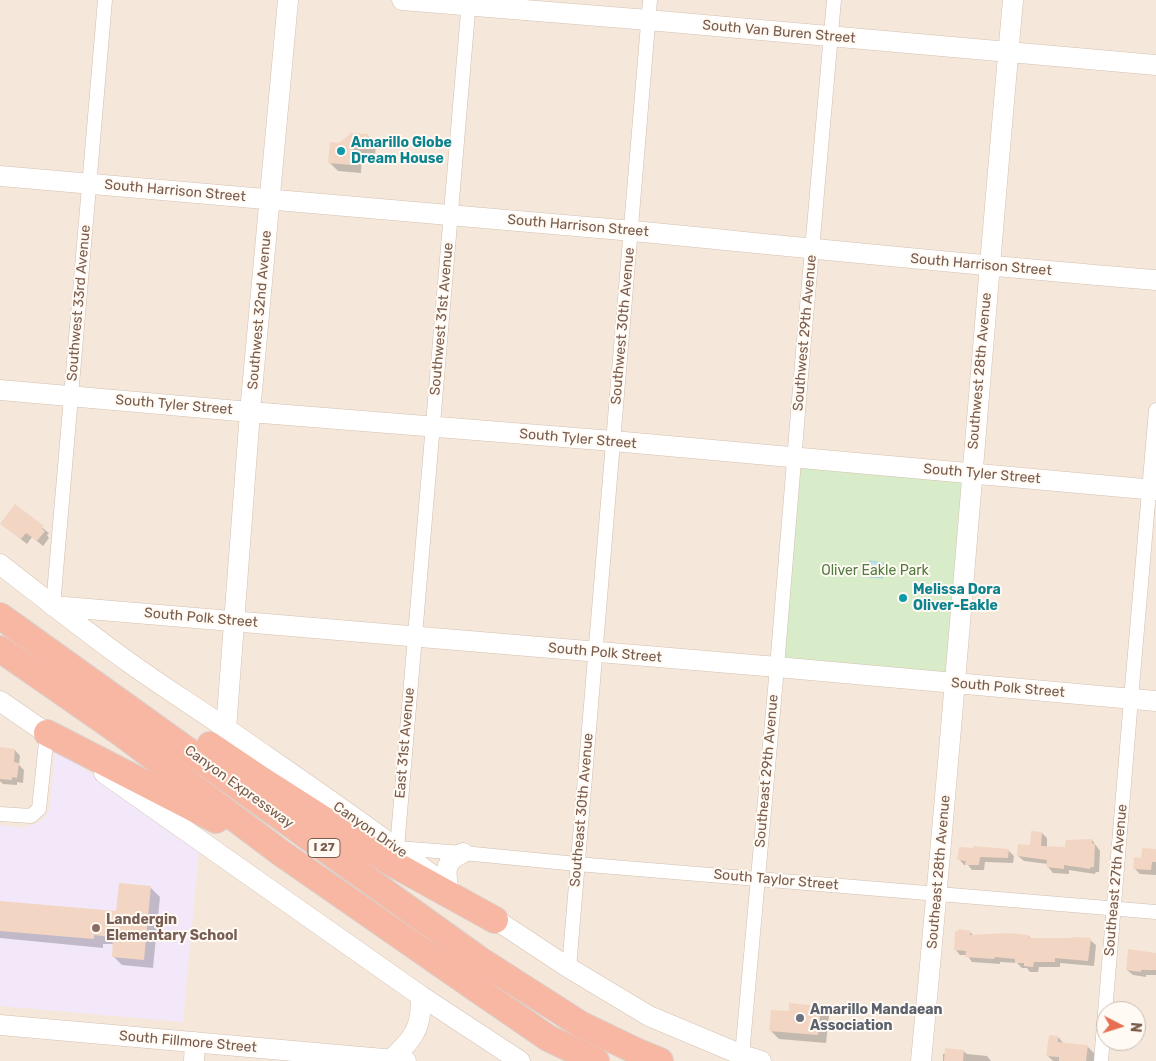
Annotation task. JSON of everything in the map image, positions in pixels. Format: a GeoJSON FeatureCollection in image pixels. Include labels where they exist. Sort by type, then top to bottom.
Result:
{"type":"FeatureCollection","features":[{"type":"Feature","properties":{"kind":"highway","name":"Canyon Expressway"},"geometry":{"type":"LineString","coordinates":[[0,616],[480,960],[580,1024],[660,1061]]}},
{"type":"Feature","properties":{"kind":"highway","name":"Canyon Expressway"},"geometry":{"type":"LineString","coordinates":[[0,649],[121,733],[281,853],[468,983],[548,1038],[596,1061]]}},
{"type":"Feature","properties":{"kind":"highway"},"geometry":{"type":"LineString","coordinates":[[62,661],[140,698],[262,780],[390,862],[495,920]]}},
{"type":"Feature","properties":{"kind":"highway"},"geometry":{"type":"LineString","coordinates":[[47,733],[281,853]]}},
{"type":"Feature","properties":{"kind":"highway"},"geometry":{"type":"LineString","coordinates":[[468,983],[556,1061]]}},
{"type":"Feature","properties":{"kind":"main road","name":"Southwest 32nd Avenue"},"geometry":{"type":"LineString","coordinates":[[226,728],[250,412],[288,0]]}},
{"type":"Feature","properties":{"kind":"main road","name":"South Van Buren Street"},"geometry":{"type":"LineString","coordinates":[[402,0],[469,2],[648,20],[1156,65]]}},
{"type":"Feature","properties":{"kind":"main road","name":"Southwest 28th Avenue"},"geometry":{"type":"LineString","coordinates":[[954,683],[1013,0]]}},
{"type":"Feature","properties":{"kind":"main road","name":"South Harrison Street"},"geometry":{"type":"LineString","coordinates":[[0,176],[631,231],[989,266],[1156,280]]}},
{"type":"Feature","properties":{"kind":"main road","name":"South Tyler Street"},"geometry":{"type":"LineString","coordinates":[[0,390],[613,441],[1153,490]]}},
{"type":"Feature","properties":{"kind":"main road","name":"Canyon Drive"},"geometry":{"type":"LineString","coordinates":[[0,564],[135,667],[226,728],[397,848],[495,920],[569,968],[649,1016],[751,1058]]}},
{"type":"Feature","properties":{"kind":"main road","name":"South Polk Street"},"geometry":{"type":"LineString","coordinates":[[53,606],[1156,701]]}},
{"type":"Feature","properties":{"kind":"main road","name":"Southeast 28th Avenue"},"geometry":{"type":"LineString","coordinates":[[921,1061],[938,893],[954,683]]}},
{"type":"Feature","properties":{"kind":"main road"},"geometry":{"type":"LineString","coordinates":[[0,701],[421,996],[520,1061]]}},
{"type":"Feature","properties":{"kind":"main road"},"geometry":{"type":"LineString","coordinates":[[448,887],[446,870],[454,856],[463,853]]}},
{"type":"Feature","properties":{"kind":"main road"},"geometry":{"type":"LineString","coordinates":[[390,1060],[407,1043],[418,1025],[421,1013],[421,996]]}},
{"type":"Feature","properties":{"kind":"main road","name":"South Fillmore Street"},"geometry":{"type":"LineString","coordinates":[[0,1025],[195,1052],[390,1060]]}},
{"type":"Feature","properties":{"kind":"street","name":"Southwest 33rd Avenue"},"geometry":{"type":"LineString","coordinates":[[53,606],[106,0]]}},
{"type":"Feature","properties":{"kind":"street","name":"Southwest 30th Avenue"},"geometry":{"type":"LineString","coordinates":[[596,652],[650,0]]}},
{"type":"Feature","properties":{"kind":"street","name":"Southwest 29th Avenue"},"geometry":{"type":"LineString","coordinates":[[777,667],[834,0]]}},
{"type":"Feature","properties":{"kind":"street","name":"Southwest 31st Avenue"},"geometry":{"type":"LineString","coordinates":[[414,638],[469,2]]}},
{"type":"Feature","properties":{"kind":"street","name":"Southeast 27th Avenue"},"geometry":{"type":"LineString","coordinates":[[1101,1061],[1131,699],[1153,490],[1156,410]]}},
{"type":"Feature","properties":{"kind":"street","name":"East 31st Avenue"},"geometry":{"type":"LineString","coordinates":[[397,848],[414,638]]}},
{"type":"Feature","properties":{"kind":"street","name":"Southeast 30th Avenue"},"geometry":{"type":"LineString","coordinates":[[569,968],[596,652]]}},
{"type":"Feature","properties":{"kind":"street","name":"Southeast 29th Avenue"},"geometry":{"type":"LineString","coordinates":[[751,1058],[758,878],[777,667]]}},
{"type":"Feature","properties":{"kind":"street"},"geometry":{"type":"LineString","coordinates":[[0,814],[31,816],[39,809],[47,733]]}},
{"type":"Feature","properties":{"kind":"street","name":"South Taylor Street"},"geometry":{"type":"LineString","coordinates":[[397,848],[1156,912]]}},
{"type":"Feature","properties":{"kind":"shaded area"},"geometry":{"type":"Polygon","coordinates":[[[0,0],[1156,0],[1156,1061],[0,1061],[0,0]]]}},
{"type":"Feature","properties":{"kind":"shaded area","name":"Landergin Elementary School"},"geometry":{"type":"Polygon","coordinates":[[[55,748],[199,851],[183,1022],[0,1006],[0,825],[23,828],[44,818],[50,805],[55,748]]]}},
{"type":"Feature","properties":{"kind":"green space","name":"Oliver Eakle Park"},"geometry":{"type":"Polygon","coordinates":[[[801,466],[966,480],[949,674],[784,661],[801,466]]]}},
{"type":"Feature","properties":{"kind":"water"},"geometry":{"type":"Polygon","coordinates":[[[870,561],[884,563],[883,578],[869,577],[870,561]]]}},
{"type":"Feature","properties":{"kind":"building"},"geometry":{"type":"Polygon","coordinates":[[[349,133],[368,134],[367,147],[353,146],[352,165],[328,163],[330,142],[339,143],[349,133]]]}},
{"type":"Feature","properties":{"kind":"building"},"geometry":{"type":"Polygon","coordinates":[[[15,504],[44,526],[42,529],[45,531],[37,541],[26,533],[21,539],[0,524],[15,504]]]}},
{"type":"Feature","properties":{"kind":"building"},"geometry":{"type":"Polygon","coordinates":[[[0,747],[15,749],[14,762],[19,763],[17,778],[12,777],[12,780],[0,779],[0,747]]]}},
{"type":"Feature","properties":{"kind":"building"},"geometry":{"type":"Polygon","coordinates":[[[1031,831],[1042,832],[1041,846],[1065,847],[1066,840],[1092,839],[1092,843],[1095,844],[1094,867],[1090,869],[1064,865],[1064,869],[1046,867],[1047,860],[1017,856],[1018,844],[1030,845],[1031,831]]]}},
{"type":"Feature","properties":{"kind":"building"},"geometry":{"type":"Polygon","coordinates":[[[973,846],[1009,849],[1008,858],[980,857],[979,865],[965,865],[966,861],[957,860],[959,847],[973,848],[973,846]]]}},
{"type":"Feature","properties":{"kind":"building"},"geometry":{"type":"Polygon","coordinates":[[[1142,848],[1156,849],[1156,862],[1152,862],[1151,870],[1133,869],[1134,857],[1141,858],[1142,848]]]}},
{"type":"Feature","properties":{"kind":"building"},"geometry":{"type":"Polygon","coordinates":[[[119,883],[151,886],[144,960],[112,957],[113,937],[94,935],[94,939],[0,931],[0,901],[116,911],[119,883]]]}},
{"type":"Feature","properties":{"kind":"building"},"geometry":{"type":"Polygon","coordinates":[[[958,929],[971,931],[970,935],[1008,933],[1029,935],[1029,938],[1091,938],[1088,961],[1055,958],[1055,962],[1034,962],[1033,967],[1024,966],[1024,963],[1015,963],[1015,959],[965,957],[966,951],[954,950],[955,931],[958,931],[958,929]]]}},
{"type":"Feature","properties":{"kind":"building"},"geometry":{"type":"Polygon","coordinates":[[[1128,949],[1156,953],[1156,970],[1141,970],[1141,972],[1126,970],[1128,949]]]}},
{"type":"Feature","properties":{"kind":"building"},"geometry":{"type":"Polygon","coordinates":[[[789,1003],[821,1006],[818,1035],[769,1031],[771,1010],[789,1011],[789,1003]]]}},
{"type":"Feature","properties":{"kind":"building"},"geometry":{"type":"Polygon","coordinates":[[[1049,1035],[1058,1036],[1058,1042],[1088,1045],[1086,1061],[1059,1061],[1059,1057],[1046,1056],[1049,1035]]]}},
{"type":"Feature","properties":{"kind":"building"},"geometry":{"type":"Polygon","coordinates":[[[945,1048],[964,1050],[963,1061],[944,1061],[945,1048]]]}},
{"type":"Feature","properties":{"kind":"place","name":"Amarillo Globe Dream House"},"geometry":{"type":"Point","coordinates":[341,151]}},
{"type":"Feature","properties":{"kind":"place","name":"Melissa Dora Oliver-Eakle"},"geometry":{"type":"Point","coordinates":[903,598]}},
{"type":"Feature","properties":{"kind":"place","name":"Landergin Elementary School"},"geometry":{"type":"Point","coordinates":[96,928]}},
{"type":"Feature","properties":{"kind":"place","name":"Amarillo Mandaean Association"},"geometry":{"type":"Point","coordinates":[800,1018]}}]}
